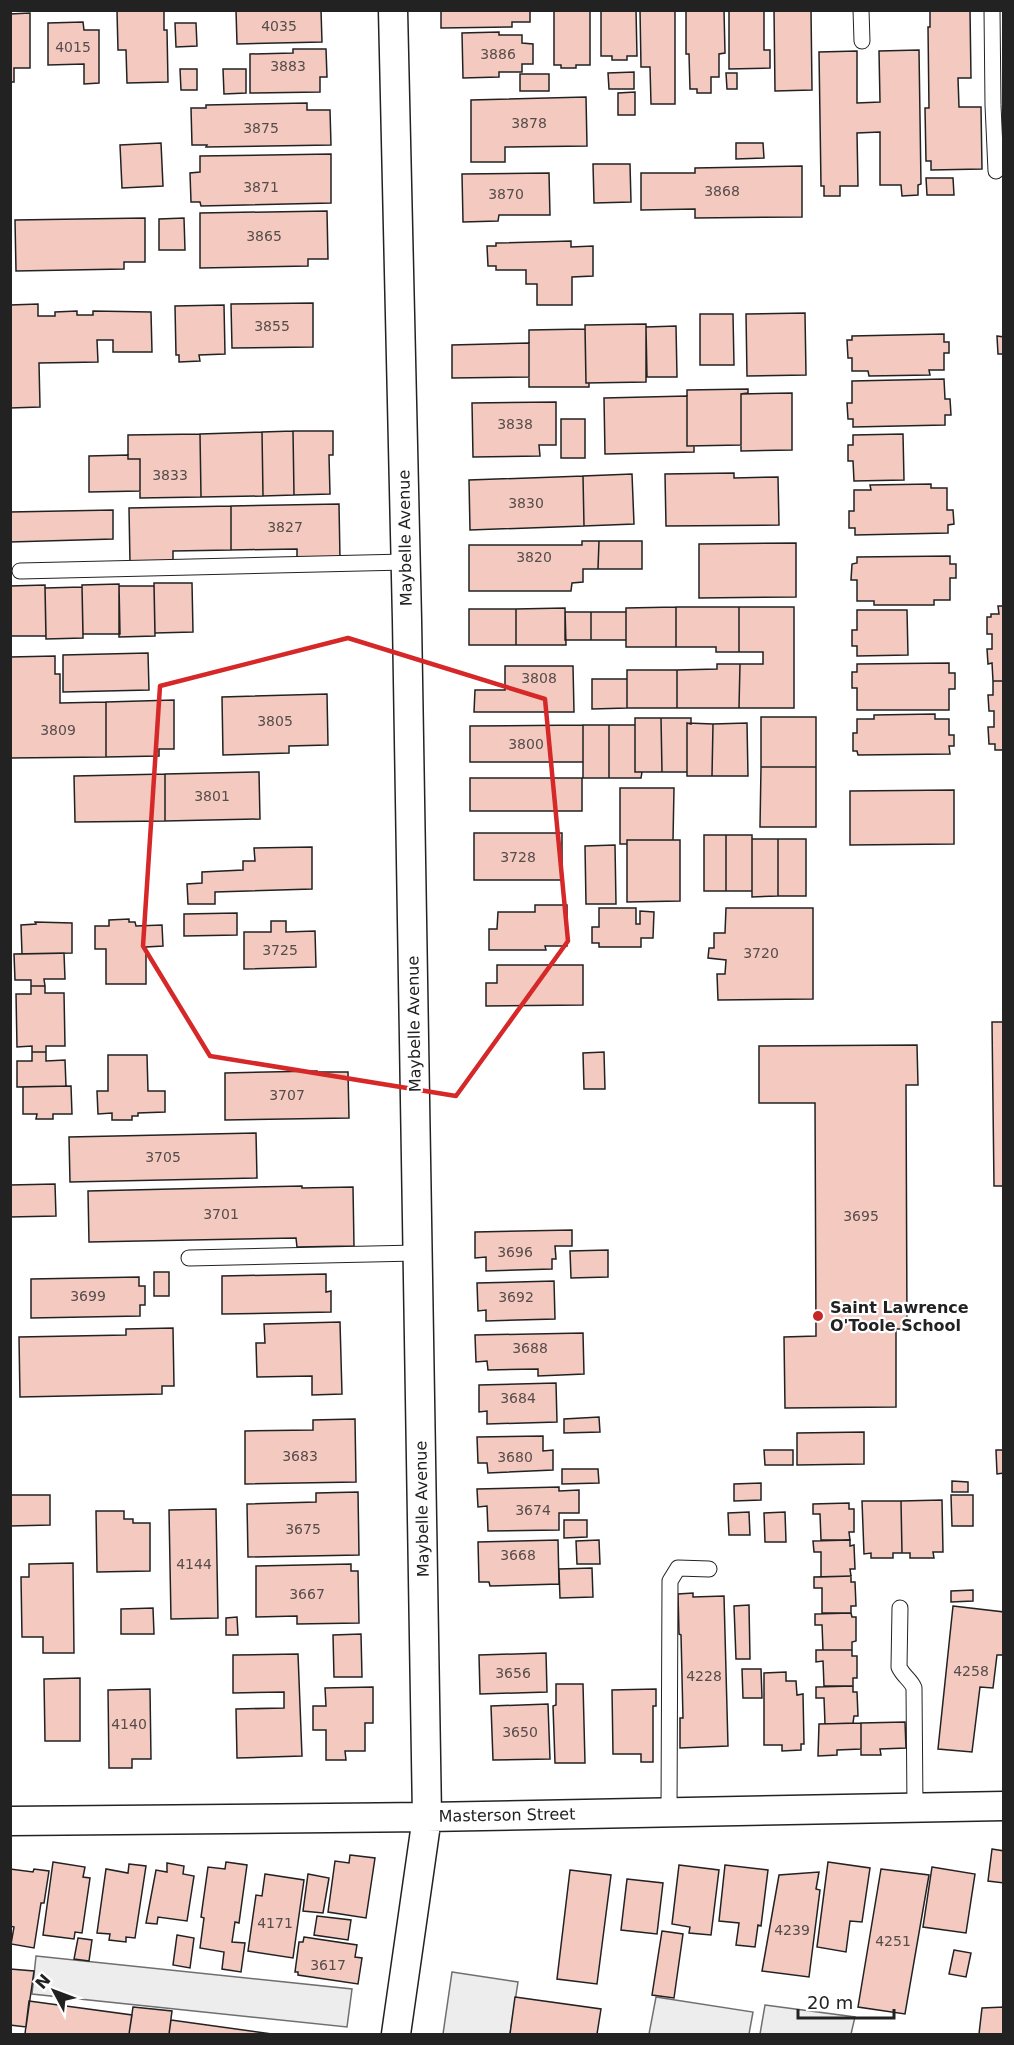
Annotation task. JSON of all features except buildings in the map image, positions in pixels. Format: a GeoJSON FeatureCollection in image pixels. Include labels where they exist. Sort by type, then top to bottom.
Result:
{"type":"FeatureCollection","features":[{"type":"Feature","properties":{"kind":"street","name":"Maybelle Avenue"},"geometry":{"type":"LineString","coordinates":[[393,10],[427,1817],[396,2034]]}},
{"type":"Feature","properties":{"kind":"street","name":"Masterson Street"},"geometry":{"type":"LineString","coordinates":[[10,1821],[427,1817],[1004,1806]]}},
{"type":"Feature","properties":{"kind":"lane"},"geometry":{"type":"LineString","coordinates":[[861,10],[862,41]]}},
{"type":"Feature","properties":{"kind":"lane"},"geometry":{"type":"LineString","coordinates":[[992,10],[996,171]]}},
{"type":"Feature","properties":{"kind":"lane"},"geometry":{"type":"LineString","coordinates":[[20,571],[405,562]]}},
{"type":"Feature","properties":{"kind":"lane"},"geometry":{"type":"LineString","coordinates":[[189,1258],[417,1253]]}},
{"type":"Feature","properties":{"kind":"lane"},"geometry":{"type":"LineString","coordinates":[[669,1812],[670,1581],[678,1568],[709,1569]]}},
{"type":"Feature","properties":{"kind":"lane"},"geometry":{"type":"LineString","coordinates":[[900,1608],[899,1667],[912,1682],[914,1688],[915,1808]]}},
{"type":"Feature","properties":{"kind":"highlighted area"},"geometry":{"type":"Polygon","coordinates":[[[348,638],[545,699],[568,941],[456,1096],[210,1056],[143,946],[160,686],[348,638]]]}},
{"type":"Feature","properties":{"kind":"shaded area"},"geometry":{"type":"Polygon","coordinates":[[[36,1956],[352,1989],[347,2027],[32,1994],[36,1956]]]}},
{"type":"Feature","properties":{"kind":"shaded area"},"geometry":{"type":"Polygon","coordinates":[[[452,1972],[518,1982],[510,2034],[443,2034],[452,1972]]]}},
{"type":"Feature","properties":{"kind":"shaded area"},"geometry":{"type":"Polygon","coordinates":[[[656,1997],[753,2012],[749,2034],[649,2034],[656,1997]]]}},
{"type":"Feature","properties":{"kind":"shaded area"},"geometry":{"type":"Polygon","coordinates":[[[765,2005],[855,2017],[851,2034],[760,2034],[765,2005]]]}},
{"type":"Feature","properties":{"kind":"place","name":"Saint Lawrence O'Toole School"},"geometry":{"type":"Point","coordinates":[818,1316]}}]}
